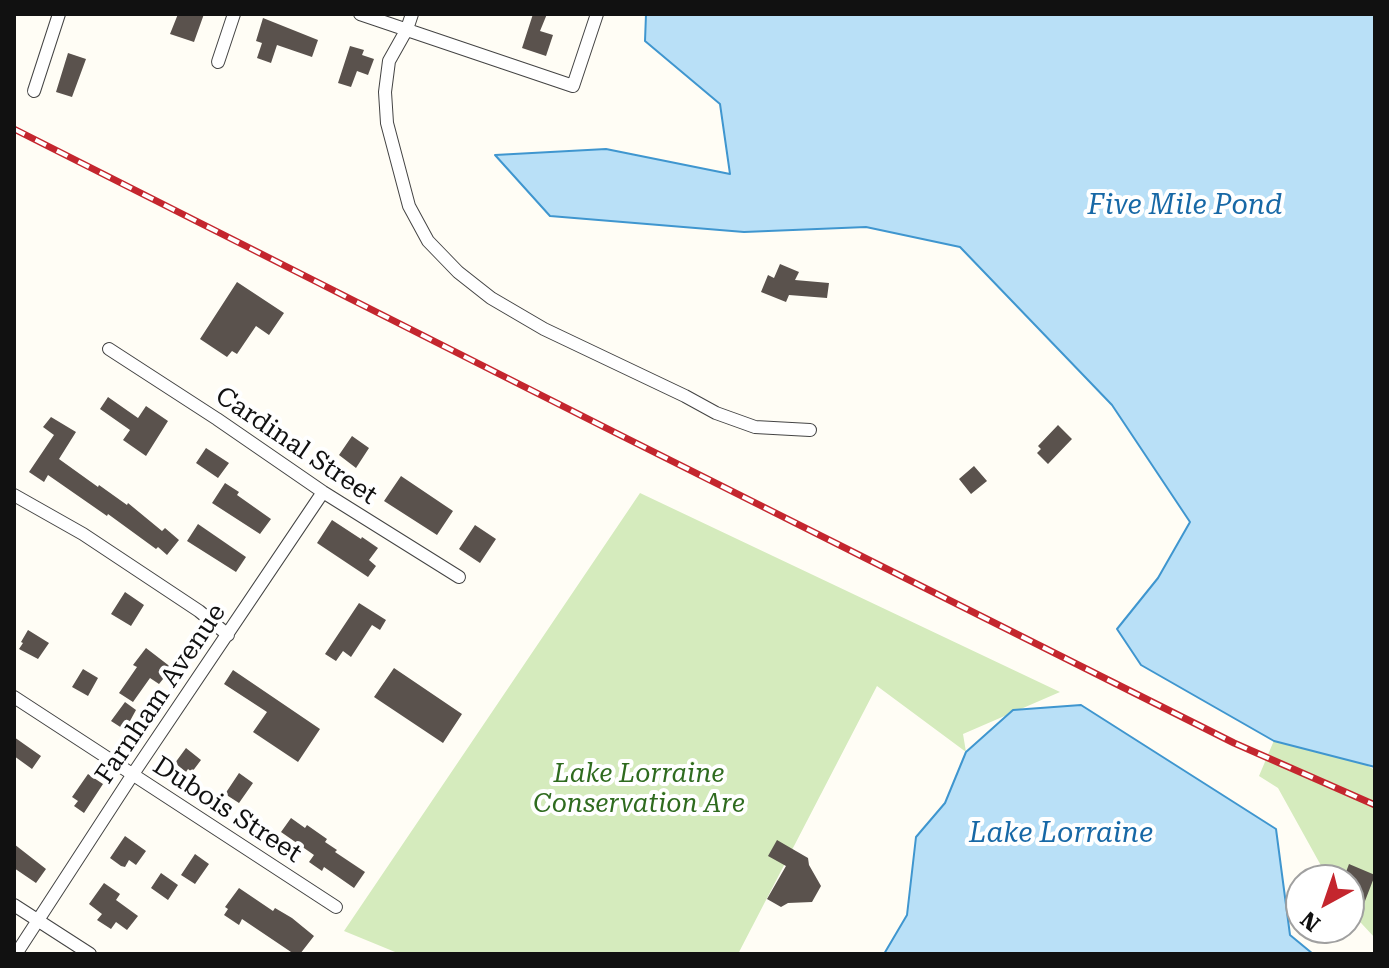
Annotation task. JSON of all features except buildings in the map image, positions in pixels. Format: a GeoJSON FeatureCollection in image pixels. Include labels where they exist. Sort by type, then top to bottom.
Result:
{"type":"FeatureCollection","features":[{"type":"Feature","properties":{"kind":"street"},"geometry":{"type":"LineString","coordinates":[[34,91],[59,14]]}},
{"type":"Feature","properties":{"kind":"street"},"geometry":{"type":"LineString","coordinates":[[218,62],[234,14]]}},
{"type":"Feature","properties":{"kind":"street"},"geometry":{"type":"LineString","coordinates":[[360,14],[573,86],[597,14]]}},
{"type":"Feature","properties":{"kind":"street"},"geometry":{"type":"LineString","coordinates":[[412,14],[389,61],[385,92],[387,123],[409,206],[428,241],[458,272],[491,298],[544,329],[716,413],[755,427],[810,430]]}},
{"type":"Feature","properties":{"kind":"street","name":"Cardinal Street"},"geometry":{"type":"LineString","coordinates":[[109,349],[323,492],[459,577]]}},
{"type":"Feature","properties":{"kind":"street","name":"Farnham Avenue"},"geometry":{"type":"LineString","coordinates":[[16,954],[323,492]]}},
{"type":"Feature","properties":{"kind":"street"},"geometry":{"type":"LineString","coordinates":[[14,495],[83,534],[199,611],[228,635]]}},
{"type":"Feature","properties":{"kind":"street","name":"Dubois Street"},"geometry":{"type":"LineString","coordinates":[[14,697],[336,907]]}},
{"type":"Feature","properties":{"kind":"street"},"geometry":{"type":"LineString","coordinates":[[14,905],[90,954]]}},
{"type":"Feature","properties":{"kind":"green space","name":"Lake Lorraine Conservation Are"},"geometry":{"type":"Polygon","coordinates":[[[640,493],[1060,692],[963,734],[966,752],[877,686],[738,954],[400,954],[344,931],[640,493]]]}},
{"type":"Feature","properties":{"kind":"green space"},"geometry":{"type":"Polygon","coordinates":[[[1283,719],[1375,770],[1375,938],[1365,927],[1365,864],[1320,864],[1278,788],[1259,776],[1283,719]]]}},
{"type":"Feature","properties":{"kind":"water","name":"Five Mile Pond"},"geometry":{"type":"Polygon","coordinates":[[[646,14],[1375,14],[1375,767],[1274,741],[1141,665],[1117,629],[1158,578],[1190,522],[1112,405],[960,247],[866,227],[744,232],[550,216],[495,155],[606,149],[730,174],[720,104],[645,41],[646,14]]]}},
{"type":"Feature","properties":{"kind":"water","name":"Lake Lorraine"},"geometry":{"type":"Polygon","coordinates":[[[1081,705],[1276,829],[1285,897],[1285,944],[1301,944],[1313,954],[884,954],[907,915],[916,837],[945,803],[966,752],[1013,710],[1081,705]]]}},
{"type":"Feature","properties":{"kind":"railway"},"geometry":{"type":"LineString","coordinates":[[14,129],[1234,743],[1375,805]]}}]}
